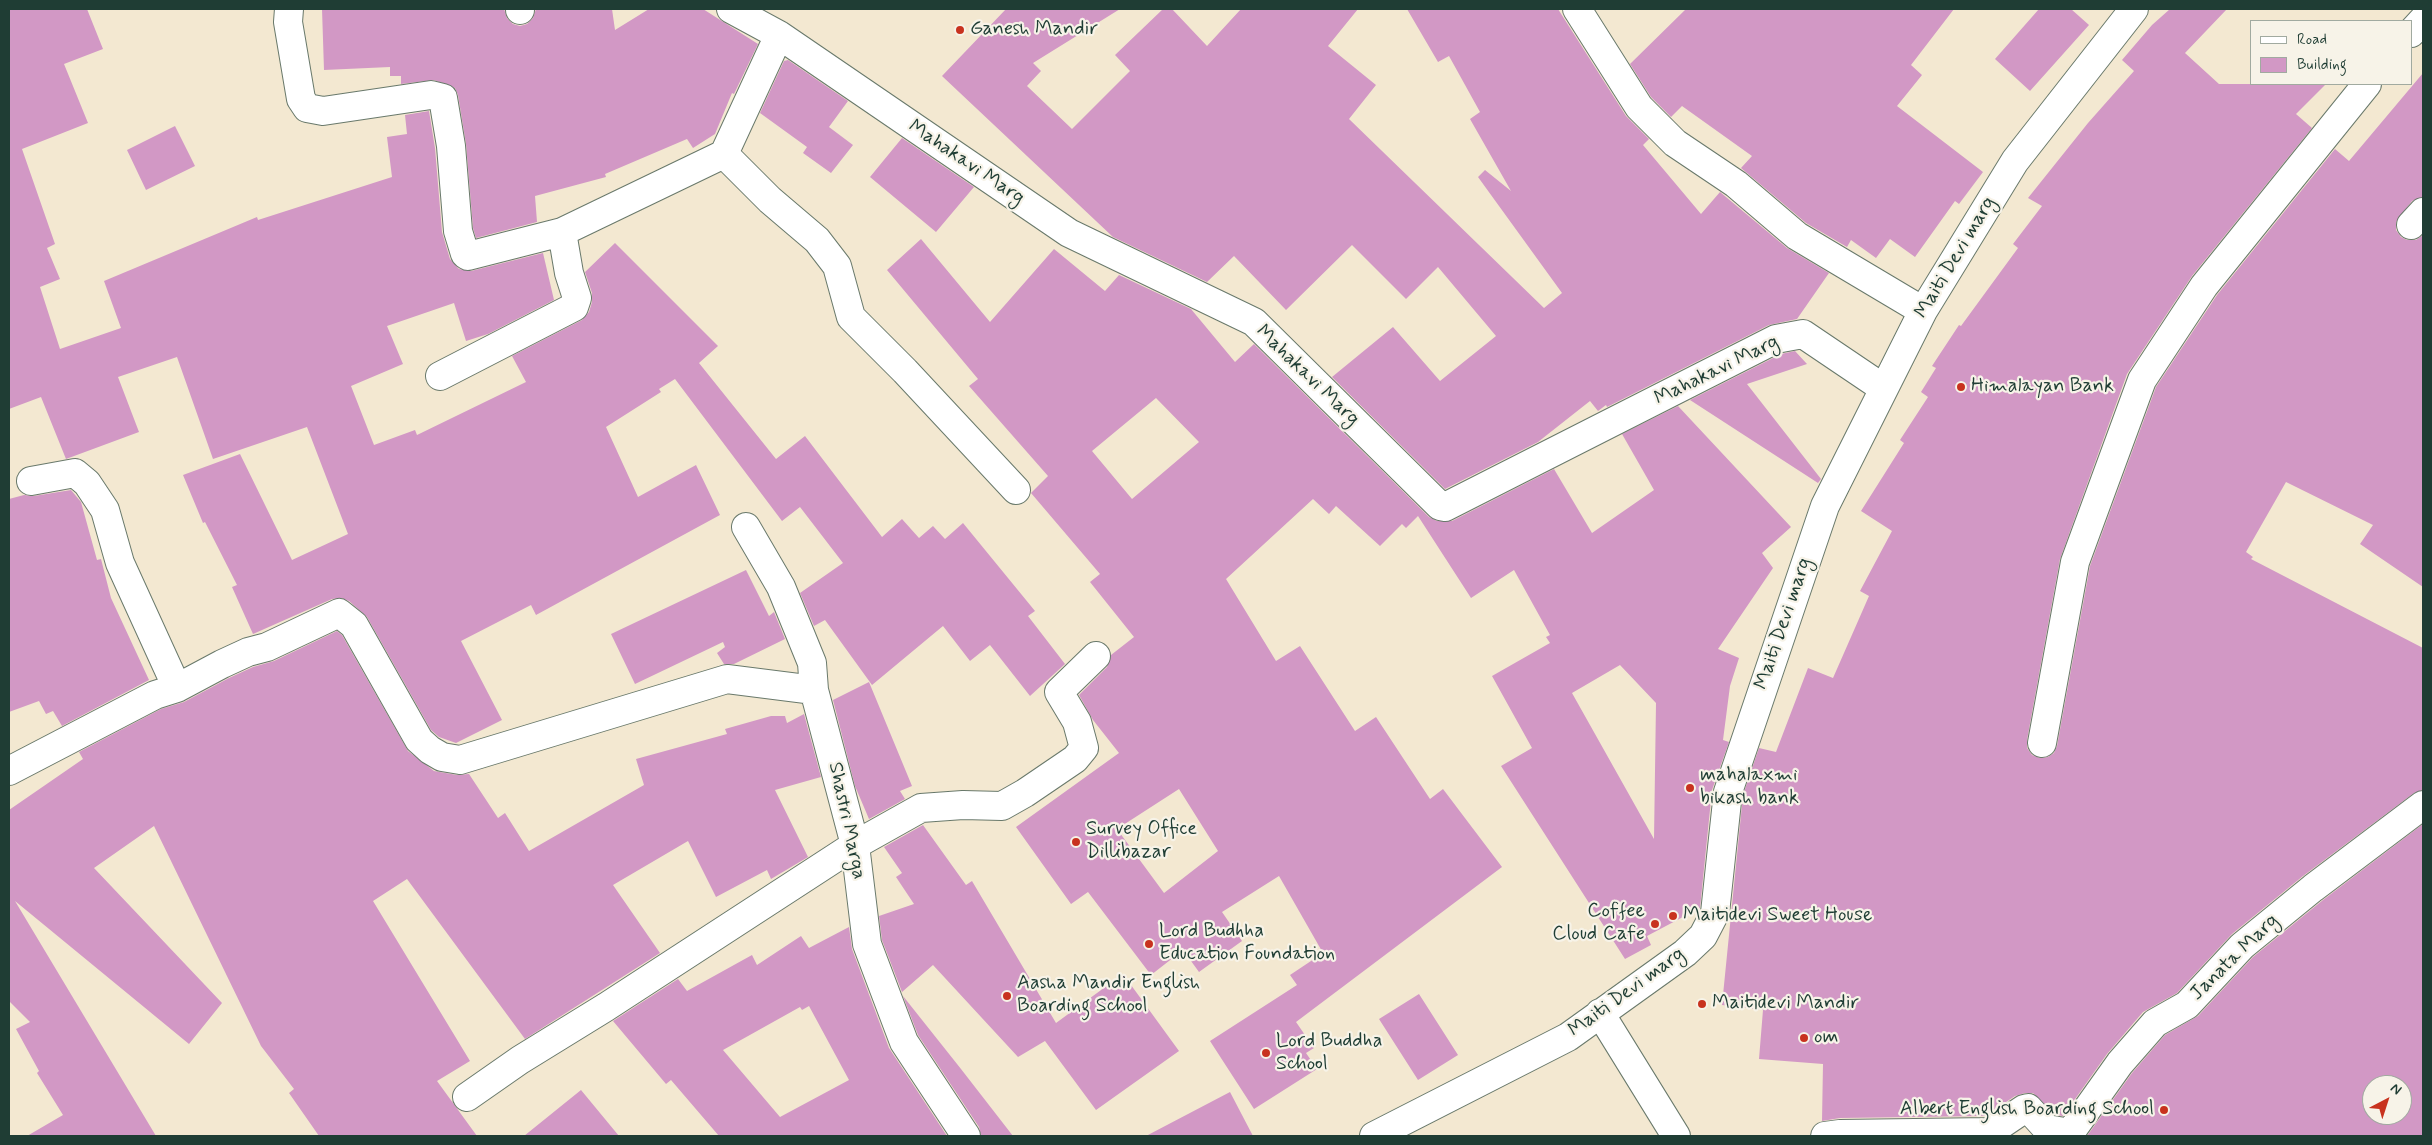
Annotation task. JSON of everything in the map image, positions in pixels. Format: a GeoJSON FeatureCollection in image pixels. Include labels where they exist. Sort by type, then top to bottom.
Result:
{"type":"FeatureCollection","features":[{"type":"Feature","properties":{"kind":"street"},"geometry":{"type":"LineString","coordinates":[[289,9],[288,22],[301,99],[307,108],[322,111],[430,95],[443,98],[452,146],[458,231],[468,256],[562,232],[724,154],[779,35]]}},
{"type":"Feature","properties":{"kind":"street","name":"Mahakavi Marg"},"geometry":{"type":"LineString","coordinates":[[731,9],[779,35],[1069,233],[1254,322],[1440,506],[1446,507],[1776,339],[1803,334],[1884,388]]}},
{"type":"Feature","properties":{"kind":"street"},"geometry":{"type":"LineString","coordinates":[[1576,9],[1639,108],[1675,143],[1736,184],[1797,236],[1923,311]]}},
{"type":"Feature","properties":{"kind":"street","name":"Maiti Devi marg"},"geometry":{"type":"LineString","coordinates":[[1374,1136],[1568,1037],[1685,953],[1703,936],[1715,913],[1728,792],[1825,506],[1923,311],[2014,161],[2134,9]]}},
{"type":"Feature","properties":{"kind":"street"},"geometry":{"type":"LineString","coordinates":[[2412,32],[2423,20]]}},
{"type":"Feature","properties":{"kind":"street"},"geometry":{"type":"LineString","coordinates":[[2042,743],[2075,562],[2142,380],[2204,286],[2365,85]]}},
{"type":"Feature","properties":{"kind":"street"},"geometry":{"type":"LineString","coordinates":[[724,154],[770,200],[817,240],[837,266],[851,317],[905,371],[1016,490]]}},
{"type":"Feature","properties":{"kind":"street"},"geometry":{"type":"LineString","coordinates":[[440,376],[574,307],[577,298],[568,273],[562,232]]}},
{"type":"Feature","properties":{"kind":"street"},"geometry":{"type":"LineString","coordinates":[[31,481],[75,473],[87,483],[105,510],[120,563],[177,688]]}},
{"type":"Feature","properties":{"kind":"street","name":"Shastri Marga"},"geometry":{"type":"LineString","coordinates":[[746,527],[781,587],[812,663],[814,690],[855,845],[867,944],[904,1042],[966,1136]]}},
{"type":"Feature","properties":{"kind":"street"},"geometry":{"type":"LineString","coordinates":[[9,771],[155,695],[177,688],[248,652],[267,648],[339,613],[354,625],[419,740],[430,750],[442,757],[460,760],[727,679],[814,690]]}},
{"type":"Feature","properties":{"kind":"street"},"geometry":{"type":"LineString","coordinates":[[467,1097],[520,1060],[606,1007],[855,845],[921,808],[963,805],[1002,806],[1025,793],[1075,759],[1084,748],[1077,722],[1059,692],[1096,656]]}},
{"type":"Feature","properties":{"kind":"street","name":"Janata Marg"},"geometry":{"type":"LineString","coordinates":[[1825,1136],[1840,1134],[1990,1132],[2028,1108],[2047,1129],[2069,1135],[2120,1063],[2155,1023],[2187,1005],[2242,946],[2313,888],[2423,805]]}},
{"type":"Feature","properties":{"kind":"street"},"geometry":{"type":"LineString","coordinates":[[1600,1013],[1676,1136]]}},
{"type":"Feature","properties":{"kind":"building"},"geometry":{"type":"Polygon","coordinates":[[[9,9],[87,9],[103,49],[64,64],[88,123],[22,149],[55,244],[47,248],[60,279],[40,287],[60,349],[121,328],[104,281],[257,217],[258,220],[392,177],[387,137],[407,134],[405,115],[429,111],[435,148],[442,232],[450,259],[459,269],[471,271],[543,253],[554,300],[488,334],[466,341],[454,303],[387,326],[403,364],[351,386],[374,445],[415,430],[417,435],[526,382],[512,356],[582,320],[589,312],[592,302],[592,293],[585,272],[615,243],[718,346],[699,363],[776,459],[805,436],[882,537],[902,519],[919,538],[933,526],[945,539],[963,523],[1035,611],[1028,616],[1065,664],[1030,696],[990,645],[970,661],[943,626],[872,685],[825,620],[814,626],[800,593],[843,563],[800,507],[782,521],[675,379],[659,389],[661,392],[606,427],[638,497],[696,465],[720,515],[536,615],[531,605],[461,641],[502,720],[456,743],[439,737],[431,730],[367,617],[349,601],[341,598],[332,599],[253,634],[232,587],[237,585],[205,522],[203,523],[183,475],[240,454],[292,560],[348,534],[307,427],[213,459],[177,357],[118,377],[139,432],[66,459],[41,397],[9,409],[9,9]]]}},
{"type":"Feature","properties":{"kind":"building"},"geometry":{"type":"Polygon","coordinates":[[[322,9],[504,9],[507,18],[513,24],[520,26],[527,24],[533,18],[536,9],[612,9],[615,30],[649,9],[703,9],[758,44],[734,94],[732,93],[715,134],[693,148],[687,139],[605,174],[606,177],[535,196],[537,222],[476,238],[473,228],[466,144],[458,95],[455,88],[434,80],[401,84],[401,76],[390,76],[390,67],[324,70],[322,9]]]}},
{"type":"Feature","properties":{"kind":"building"},"geometry":{"type":"Polygon","coordinates":[[[1006,9],[1120,9],[1033,63],[1041,71],[1027,86],[1072,129],[1130,71],[1115,55],[1163,9],[1172,9],[1207,46],[1241,9],[1358,9],[1328,46],[1376,85],[1349,119],[1544,308],[1562,293],[1478,177],[1485,170],[1511,191],[1470,119],[1480,112],[1449,56],[1438,62],[1407,9],[1558,9],[1626,116],[1649,139],[1643,145],[1701,214],[1720,192],[1787,248],[1829,273],[1797,319],[1769,325],[1607,407],[1606,405],[1598,411],[1590,401],[1538,442],[1445,489],[1332,377],[1393,327],[1440,381],[1496,336],[1438,267],[1406,299],[1352,245],[1286,310],[1234,256],[1207,282],[1113,237],[942,76],[1006,9]]]}},
{"type":"Feature","properties":{"kind":"building"},"geometry":{"type":"Polygon","coordinates":[[[1686,9],[1954,9],[1911,65],[1922,75],[1897,106],[1983,172],[1959,204],[1955,201],[1915,257],[1890,239],[1876,258],[1851,240],[1847,247],[1806,223],[1741,168],[1752,156],[1682,106],[1671,117],[1651,97],[1630,64],[1686,9]]]}},
{"type":"Feature","properties":{"kind":"building"},"geometry":{"type":"Polygon","coordinates":[[[2039,9],[2071,9],[2089,25],[2030,91],[1995,59],[2039,9]]]}},
{"type":"Feature","properties":{"kind":"building"},"geometry":{"type":"Polygon","coordinates":[[[2170,9],[2227,9],[2185,53],[2219,84],[2325,85],[2296,114],[2312,128],[2192,276],[2127,374],[2060,559],[2027,748],[2032,755],[2040,758],[2048,757],[2054,753],[2057,746],[2090,566],[2156,387],[2217,295],[2335,149],[2349,161],[2423,73],[2423,197],[2412,201],[2396,222],[2396,230],[2401,237],[2407,240],[2416,240],[2423,235],[2423,587],[2360,544],[2373,525],[2286,482],[2246,552],[2253,557],[2251,559],[2423,648],[2423,790],[2414,793],[2303,876],[2232,934],[2177,993],[2143,1012],[2107,1054],[2063,1116],[2055,1115],[2033,1093],[2025,1093],[2015,1096],[1985,1116],[1840,1118],[1822,1121],[1823,1064],[1759,1059],[1763,1010],[1722,1005],[1743,795],[1759,748],[1776,752],[1808,668],[1833,678],[1869,596],[1860,591],[1892,531],[1861,511],[1904,443],[1900,440],[1928,397],[1921,392],[1936,368],[1932,366],[1959,325],[1961,326],[2018,248],[2013,244],[2042,206],[2028,198],[2088,123],[2134,71],[2122,60],[2152,25],[2170,9]]]}},
{"type":"Feature","properties":{"kind":"building"},"geometry":{"type":"Polygon","coordinates":[[[788,60],[848,101],[829,127],[853,145],[831,173],[803,153],[807,147],[760,113],[784,61],[788,60]]]}},
{"type":"Feature","properties":{"kind":"building"},"geometry":{"type":"Polygon","coordinates":[[[175,126],[195,166],[146,190],[127,150],[175,126]]]}},
{"type":"Feature","properties":{"kind":"building"},"geometry":{"type":"Polygon","coordinates":[[[902,138],[974,187],[936,232],[870,177],[902,138]]]}},
{"type":"Feature","properties":{"kind":"building"},"geometry":{"type":"Polygon","coordinates":[[[921,239],[990,322],[1054,249],[1105,291],[1119,275],[1191,309],[1235,362],[1254,344],[1429,517],[1437,521],[1452,521],[1554,469],[1592,533],[1654,490],[1622,434],[1678,406],[1791,527],[1762,553],[1773,568],[1718,649],[1739,658],[1730,686],[1723,740],[1729,742],[1712,790],[1700,908],[1647,936],[1651,945],[1625,959],[1501,766],[1532,748],[1492,676],[1550,643],[1546,637],[1550,635],[1514,570],[1471,598],[1418,516],[1406,528],[1402,524],[1380,546],[1336,506],[1329,514],[1313,499],[1226,579],[1276,661],[1300,646],[1355,731],[1376,717],[1430,799],[1443,789],[1502,867],[1296,1022],[1314,1048],[1306,1053],[1317,1069],[1254,1109],[1210,1041],[1297,985],[1290,975],[1323,953],[1279,876],[1222,912],[1242,941],[1199,972],[1183,950],[1151,975],[1088,892],[1071,904],[1016,827],[1119,753],[1093,720],[1079,695],[1107,667],[1111,655],[1134,637],[1090,582],[1100,574],[1031,493],[1048,476],[969,386],[978,379],[887,270],[921,239]],[[1156,398],[1092,451],[1132,499],[1199,442],[1156,398]],[[1620,665],[1572,693],[1654,839],[1656,703],[1620,665]],[[1179,789],[1117,829],[1164,893],[1218,851],[1179,789]]]}},
{"type":"Feature","properties":{"kind":"building"},"geometry":{"type":"Polygon","coordinates":[[[1795,351],[1807,364],[1747,384],[1821,479],[1818,483],[1690,400],[1781,354],[1795,351]]]}},
{"type":"Feature","properties":{"kind":"building"},"geometry":{"type":"Polygon","coordinates":[[[71,490],[81,502],[97,560],[101,559],[111,598],[149,680],[62,726],[53,711],[46,714],[39,701],[9,712],[9,499],[24,495],[34,496],[71,490]]]}},
{"type":"Feature","properties":{"kind":"building"},"geometry":{"type":"Polygon","coordinates":[[[746,570],[769,616],[774,612],[785,639],[734,664],[724,664],[717,653],[725,647],[723,642],[635,684],[611,634],[746,570]]]}},
{"type":"Feature","properties":{"kind":"building"},"geometry":{"type":"Polygon","coordinates":[[[337,631],[342,635],[408,751],[434,771],[457,775],[469,774],[498,818],[505,813],[529,851],[644,785],[636,759],[727,734],[725,729],[771,716],[785,716],[787,723],[804,714],[821,777],[775,790],[808,857],[771,879],[767,870],[716,897],[688,841],[613,885],[660,953],[525,1039],[407,879],[373,901],[470,1061],[437,1081],[477,1136],[319,1136],[289,1093],[294,1089],[261,1046],[154,826],[94,868],[222,1003],[189,1044],[15,901],[156,1136],[27,1136],[63,1115],[37,1073],[39,1071],[16,1029],[30,1022],[9,1001],[9,810],[83,759],[79,752],[161,709],[184,702],[229,678],[253,667],[274,661],[337,631]]]}},
{"type":"Feature","properties":{"kind":"building"},"geometry":{"type":"Polygon","coordinates":[[[869,682],[912,786],[900,791],[905,799],[869,819],[855,786],[833,700],[869,682]]]}},
{"type":"Feature","properties":{"kind":"building"},"geometry":{"type":"Polygon","coordinates":[[[2423,824],[2423,1136],[2087,1136],[2132,1073],[2165,1035],[2198,1016],[2253,957],[2323,900],[2423,824]]]}},
{"type":"Feature","properties":{"kind":"building"},"geometry":{"type":"Polygon","coordinates":[[[923,825],[966,885],[972,881],[1056,1023],[1123,974],[1179,1051],[1096,1110],[1045,1041],[1018,1057],[933,965],[902,992],[882,940],[879,916],[914,904],[896,877],[902,873],[884,847],[923,825]]]}},
{"type":"Feature","properties":{"kind":"building"},"geometry":{"type":"Polygon","coordinates":[[[849,927],[852,949],[889,1048],[947,1136],[719,1136],[671,1080],[666,1084],[613,1021],[678,979],[687,991],[752,955],[757,965],[801,936],[809,948],[849,927]],[[809,1006],[802,1010],[800,1007],[723,1050],[780,1117],[849,1080],[809,1006]]]}},
{"type":"Feature","properties":{"kind":"building"},"geometry":{"type":"Polygon","coordinates":[[[1419,994],[1458,1055],[1418,1080],[1379,1019],[1419,994]]]}},
{"type":"Feature","properties":{"kind":"building"},"geometry":{"type":"Polygon","coordinates":[[[903,996],[1013,1136],[981,1136],[979,1127],[918,1035],[903,996]]]}},
{"type":"Feature","properties":{"kind":"building"},"geometry":{"type":"Polygon","coordinates":[[[581,1090],[619,1136],[524,1136],[581,1090]]]}},
{"type":"Feature","properties":{"kind":"building"},"geometry":{"type":"Polygon","coordinates":[[[1230,1092],[1253,1136],[1146,1136],[1230,1092]]]}},
{"type":"Feature","properties":{"kind":"place","name":"Ganesh Mandir"},"geometry":{"type":"Point","coordinates":[960,30]}},
{"type":"Feature","properties":{"kind":"place","name":"Himalayan Bank"},"geometry":{"type":"Point","coordinates":[1961,387]}},
{"type":"Feature","properties":{"kind":"place","name":"mahalaxmi bikash bank"},"geometry":{"type":"Point","coordinates":[1690,788]}},
{"type":"Feature","properties":{"kind":"place","name":"Survey Office Dillibazar"},"geometry":{"type":"Point","coordinates":[1076,842]}},
{"type":"Feature","properties":{"kind":"place","name":"Maitidevi Sweet House"},"geometry":{"type":"Point","coordinates":[1673,916]}},
{"type":"Feature","properties":{"kind":"place","name":"Coffee Cloud Cafe"},"geometry":{"type":"Point","coordinates":[1655,924]}},
{"type":"Feature","properties":{"kind":"place","name":"Lord Budhha Education Foundation"},"geometry":{"type":"Point","coordinates":[1149,944]}},
{"type":"Feature","properties":{"kind":"place","name":"Aasha Mandir English Boarding School"},"geometry":{"type":"Point","coordinates":[1007,996]}},
{"type":"Feature","properties":{"kind":"place","name":"Maitidevi Mandir"},"geometry":{"type":"Point","coordinates":[1702,1004]}},
{"type":"Feature","properties":{"kind":"place","name":"om"},"geometry":{"type":"Point","coordinates":[1804,1038]}},
{"type":"Feature","properties":{"kind":"place","name":"Lord Buddha School"},"geometry":{"type":"Point","coordinates":[1266,1053]}},
{"type":"Feature","properties":{"kind":"place","name":"Albert English Boarding School"},"geometry":{"type":"Point","coordinates":[2164,1110]}}]}
